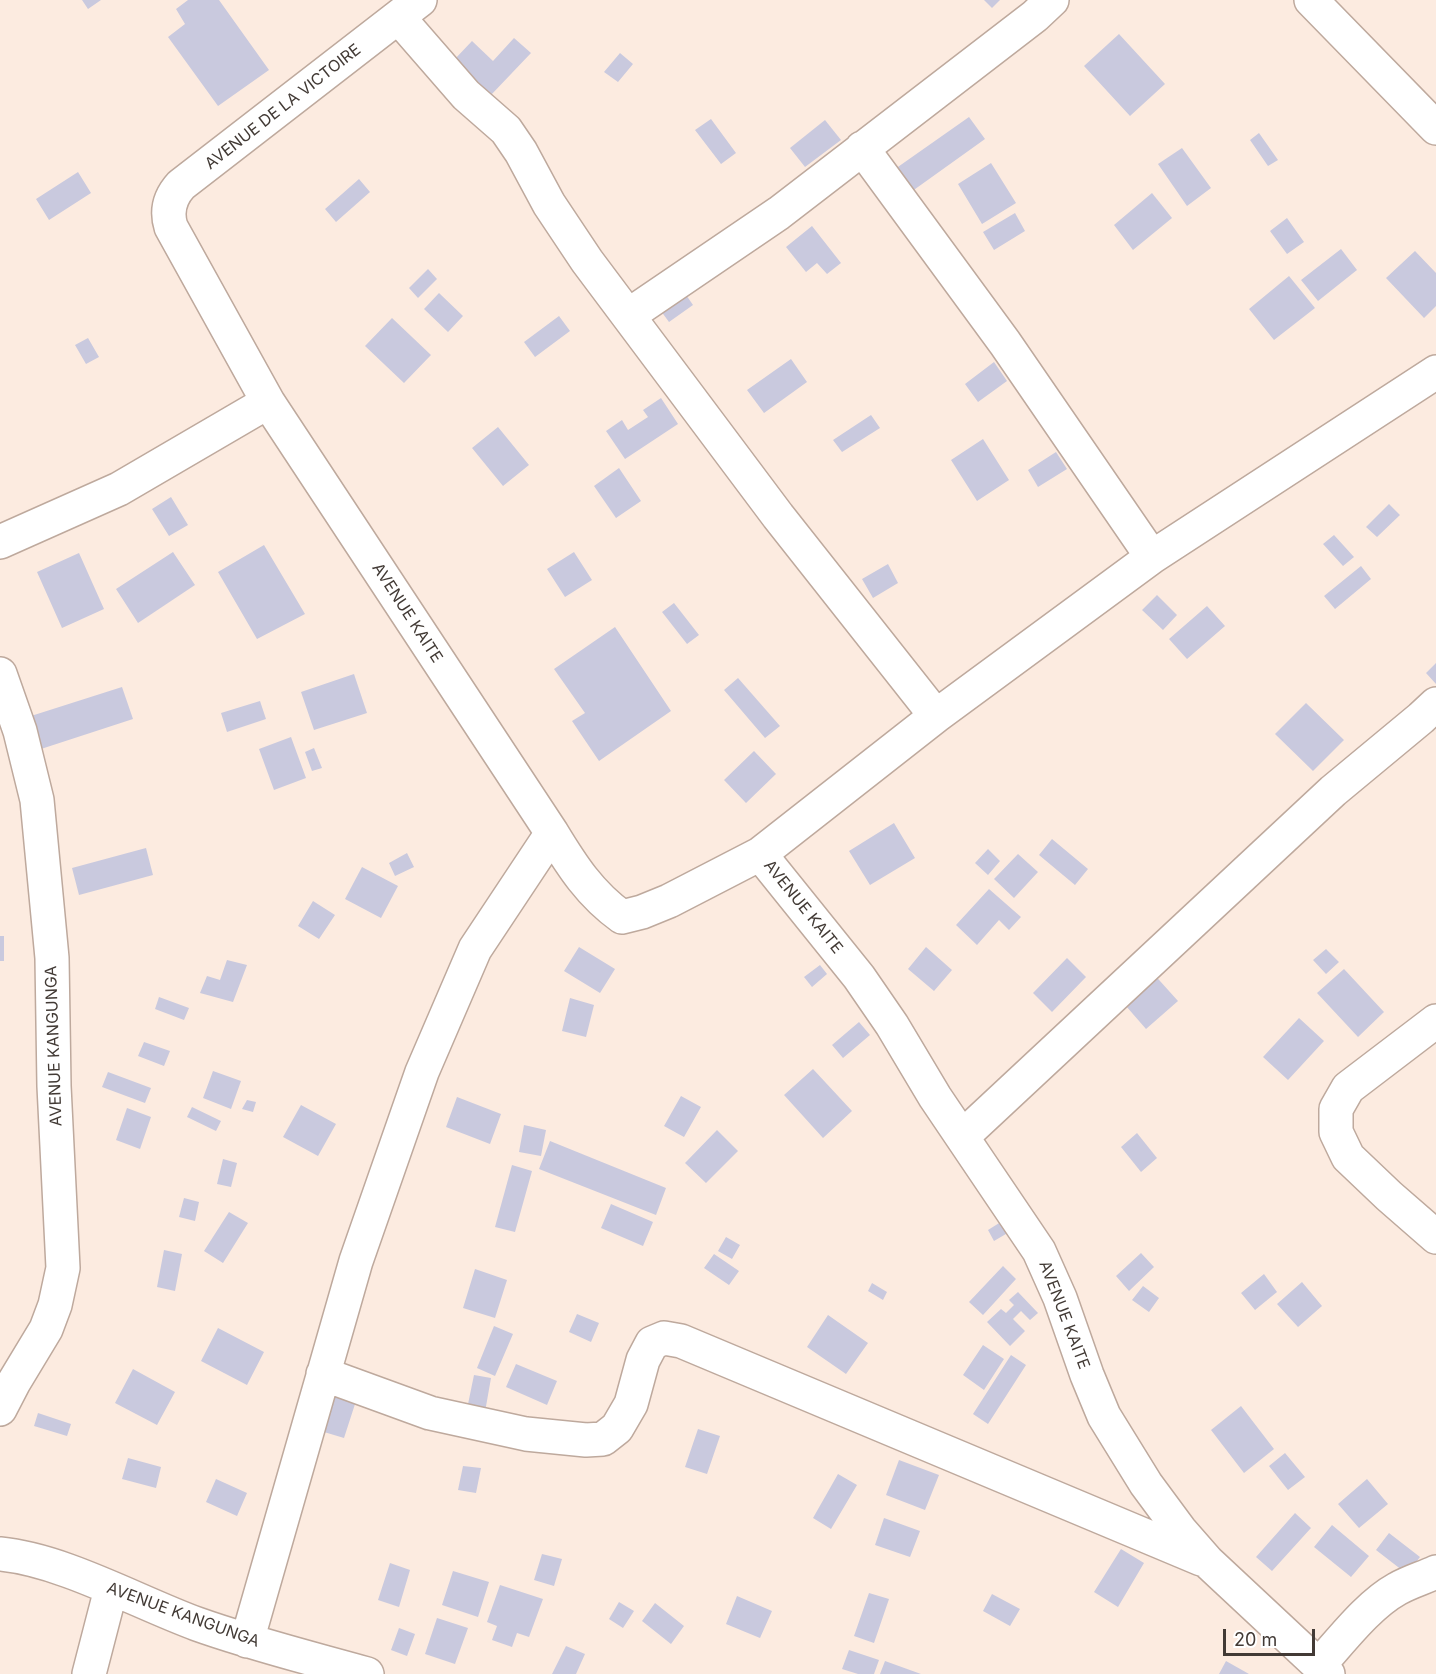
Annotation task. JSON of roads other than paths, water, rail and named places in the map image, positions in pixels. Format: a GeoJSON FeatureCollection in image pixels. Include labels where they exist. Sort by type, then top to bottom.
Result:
{"type":"FeatureCollection","features":[{"type":"Feature","properties":{"kind":"street"},"geometry":{"type":"LineString","coordinates":[[629,315],[779,213],[1035,16],[1052,0]]}},
{"type":"Feature","properties":{"kind":"street"},"geometry":{"type":"LineString","coordinates":[[1321,3],[1436,128]]}},
{"type":"Feature","properties":{"kind":"street"},"geometry":{"type":"LineString","coordinates":[[410,9],[466,95],[506,130],[521,152],[549,204],[588,261],[778,516],[936,716]]}},
{"type":"Feature","properties":{"kind":"street","name":"AVENUE DE LA VICTOIRE"},"geometry":{"type":"LineString","coordinates":[[171,227],[168,211],[174,193],[181,185],[410,9]]}},
{"type":"Feature","properties":{"kind":"street"},"geometry":{"type":"LineString","coordinates":[[862,148],[1005,343],[1152,557]]}},
{"type":"Feature","properties":{"kind":"street","name":"AVENUE KAITE"},"geometry":{"type":"LineString","coordinates":[[171,227],[268,402],[584,883],[605,905],[622,916],[642,912],[669,901],[760,854],[859,977],[892,1025],[935,1097],[1039,1251],[1060,1298],[1104,1416],[1146,1484],[1180,1530],[1208,1562],[1323,1670]]}},
{"type":"Feature","properties":{"kind":"street"},"geometry":{"type":"LineString","coordinates":[[760,854],[936,716],[1152,557],[1436,372]]}},
{"type":"Feature","properties":{"kind":"street"},"geometry":{"type":"LineString","coordinates":[[0,542],[119,489],[268,402]]}},
{"type":"Feature","properties":{"kind":"street","name":"AVENUE KANGUNGA"},"geometry":{"type":"LineString","coordinates":[[0,674],[20,731],[38,800],[52,958],[54,1086],[63,1268],[55,1305],[46,1329],[5,1389]]}},
{"type":"Feature","properties":{"kind":"street"},"geometry":{"type":"LineString","coordinates":[[962,1137],[1333,791],[1436,704]]}},
{"type":"Feature","properties":{"kind":"street"},"geometry":{"type":"LineString","coordinates":[[247,1641],[356,1261],[422,1072],[475,949],[552,833]]}},
{"type":"Feature","properties":{"kind":"street"},"geometry":{"type":"LineString","coordinates":[[1436,1021],[1348,1088],[1336,1109],[1336,1132],[1348,1157],[1436,1237]]}},
{"type":"Feature","properties":{"kind":"street"},"geometry":{"type":"LineString","coordinates":[[323,1374],[430,1413],[526,1434],[586,1440],[603,1438],[617,1428],[632,1404],[643,1360],[652,1343],[664,1338],[681,1341],[1208,1562]]}},
{"type":"Feature","properties":{"kind":"street","name":"AVENUE KANGUNGA"},"geometry":{"type":"LineString","coordinates":[[0,1554],[46,1565],[196,1624],[247,1641],[368,1674]]}},
{"type":"Feature","properties":{"kind":"street"},"geometry":{"type":"LineString","coordinates":[[1323,1670],[1375,1605],[1399,1587],[1436,1572]]}},
{"type":"Feature","properties":{"kind":"street"},"geometry":{"type":"LineString","coordinates":[[89,1674],[111,1589]]}}]}
